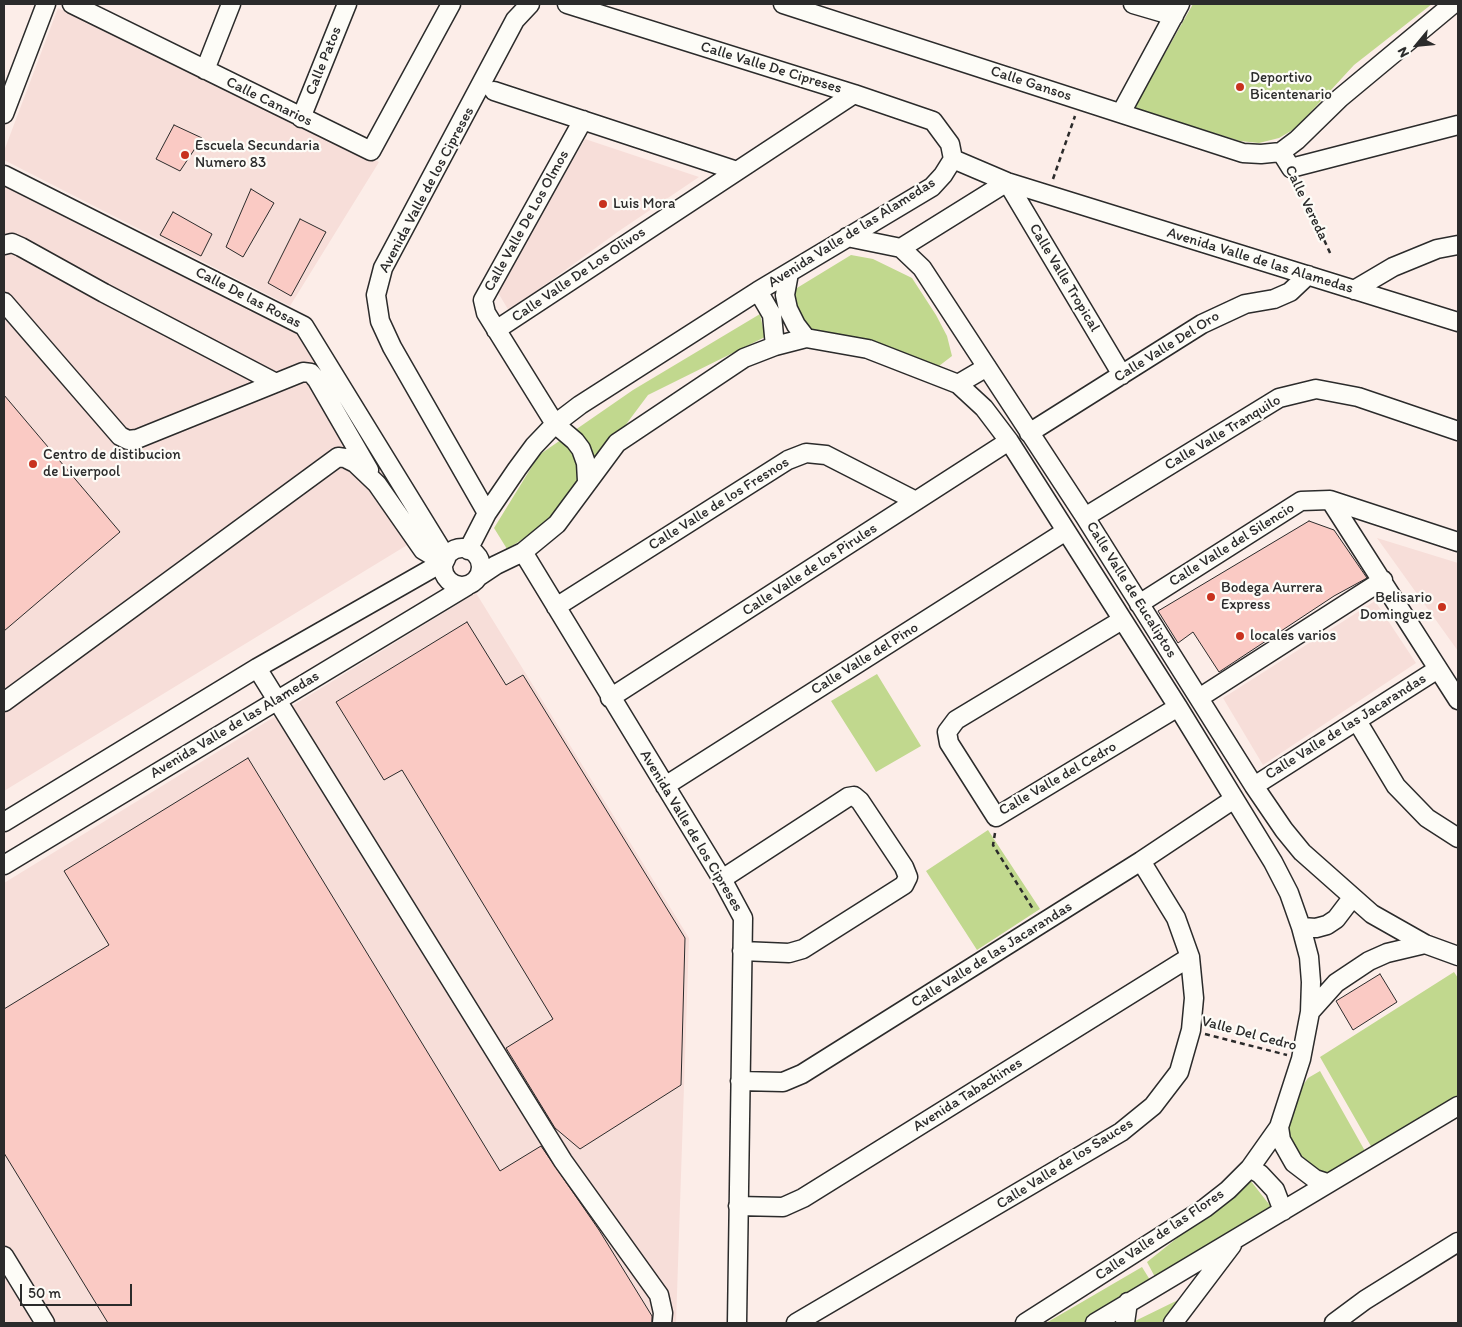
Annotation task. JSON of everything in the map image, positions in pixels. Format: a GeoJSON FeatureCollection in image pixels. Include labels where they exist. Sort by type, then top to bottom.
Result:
{"type":"FeatureCollection","features":[{"type":"Feature","properties":{"kind":"street"},"geometry":{"type":"LineString","coordinates":[[4,114],[7,95],[46,4]]}},
{"type":"Feature","properties":{"kind":"street","name":"Calle Canarios"},"geometry":{"type":"LineString","coordinates":[[72,4],[370,151],[451,4]]}},
{"type":"Feature","properties":{"kind":"street"},"geometry":{"type":"LineString","coordinates":[[205,70],[231,4]]}},
{"type":"Feature","properties":{"kind":"street","name":"Calle Patos"},"geometry":{"type":"LineString","coordinates":[[301,118],[347,4]]}},
{"type":"Feature","properties":{"kind":"street","name":"Avenida Valle de los Cipreses"},"geometry":{"type":"LineString","coordinates":[[487,513],[392,347],[380,321],[376,295],[383,268],[515,20],[530,4]]}},
{"type":"Feature","properties":{"kind":"street","name":"Calle Valle De Cipreses"},"geometry":{"type":"LineString","coordinates":[[567,4],[854,94],[933,121],[950,144],[953,159]]}},
{"type":"Feature","properties":{"kind":"street","name":"Calle Gansos"},"geometry":{"type":"LineString","coordinates":[[784,4],[1243,153],[1281,152]]}},
{"type":"Feature","properties":{"kind":"street"},"geometry":{"type":"LineString","coordinates":[[1121,112],[1177,10],[1133,4]]}},
{"type":"Feature","properties":{"kind":"street"},"geometry":{"type":"LineString","coordinates":[[1281,152],[1297,140],[1340,98],[1452,8]]}},
{"type":"Feature","properties":{"kind":"street"},"geometry":{"type":"LineString","coordinates":[[494,91],[736,171]]}},
{"type":"Feature","properties":{"kind":"street","name":"Calle Valle De Los Olivos"},"geometry":{"type":"LineString","coordinates":[[496,330],[854,94]]}},
{"type":"Feature","properties":{"kind":"street","name":"Calle Valle De Los Olmos"},"geometry":{"type":"LineString","coordinates":[[583,120],[483,300],[486,313],[555,424],[575,441],[581,449],[586,463],[587,480]]}},
{"type":"Feature","properties":{"kind":"street"},"geometry":{"type":"LineString","coordinates":[[1291,168],[1458,125]]}},
{"type":"Feature","properties":{"kind":"street","name":"Calle Vereda"},"geometry":{"type":"LineString","coordinates":[[1281,152],[1291,168]]}},
{"type":"Feature","properties":{"kind":"street","name":"Avenida Valle de las Alamedas"},"geometry":{"type":"LineString","coordinates":[[468,550],[483,525],[487,513],[534,446],[555,424],[580,405],[758,291],[932,187],[943,175],[953,159],[1007,182],[1458,322]]}},
{"type":"Feature","properties":{"kind":"street","name":"Calle De las Rosas"},"geometry":{"type":"LineString","coordinates":[[4,174],[304,326],[446,559]]}},
{"type":"Feature","properties":{"kind":"street"},"geometry":{"type":"LineString","coordinates":[[847,237],[901,248],[1007,182]]}},
{"type":"Feature","properties":{"kind":"street","name":"Calle Valle Tropical"},"geometry":{"type":"LineString","coordinates":[[1007,182],[1122,375]]}},
{"type":"Feature","properties":{"kind":"street"},"geometry":{"type":"LineString","coordinates":[[4,245],[12,243],[21,247],[104,293],[276,383]]}},
{"type":"Feature","properties":{"kind":"street"},"geometry":{"type":"LineString","coordinates":[[1354,290],[1405,262],[1437,249],[1458,245]]}},
{"type":"Feature","properties":{"kind":"street","name":"Calle Valle de Eucaliptos"},"geometry":{"type":"LineString","coordinates":[[901,248],[922,268],[933,284],[1284,830],[1302,852],[1352,898],[1372,914],[1425,944]]}},
{"type":"Feature","properties":{"kind":"street"},"geometry":{"type":"LineString","coordinates":[[789,273],[785,295],[788,309],[796,325],[806,338]]}},
{"type":"Feature","properties":{"kind":"street","name":"Calle Valle Del Oro"},"geometry":{"type":"LineString","coordinates":[[1029,433],[1224,312],[1245,304],[1290,292],[1308,275]]}},
{"type":"Feature","properties":{"kind":"street"},"geometry":{"type":"LineString","coordinates":[[758,291],[772,316],[774,346]]}},
{"type":"Feature","properties":{"kind":"street"},"geometry":{"type":"LineString","coordinates":[[4,302],[120,436],[128,440],[137,439],[303,372],[311,373],[377,484],[423,550],[433,556],[446,559]]}},
{"type":"Feature","properties":{"kind":"street","name":"Avenida Valle de las Alamedas"},"geometry":{"type":"LineString","coordinates":[[4,865],[472,581],[496,564],[523,552],[557,524],[587,480],[617,443],[744,358],[774,346],[806,338]]}},
{"type":"Feature","properties":{"kind":"street","name":"Calle Valle de Eucaliptos"},"geometry":{"type":"LineString","coordinates":[[806,338],[868,349],[958,384],[984,408],[1009,441],[1178,707],[1273,862],[1288,893],[1301,927],[1309,957],[1310,1012]]}},
{"type":"Feature","properties":{"kind":"street"},"geometry":{"type":"LineString","coordinates":[[958,384],[987,367]]}},
{"type":"Feature","properties":{"kind":"street","name":"Calle Valle Tranquilo"},"geometry":{"type":"LineString","coordinates":[[1084,517],[1279,398],[1316,389],[1358,397],[1458,431]]}},
{"type":"Feature","properties":{"kind":"street","name":"Calle Valle de los Pirules"},"geometry":{"type":"LineString","coordinates":[[610,698],[1009,441]]}},
{"type":"Feature","properties":{"kind":"street","name":"Calle Valle de los Fresnos"},"geometry":{"type":"LineString","coordinates":[[556,607],[788,460],[806,453],[826,455],[916,502]]}},
{"type":"Feature","properties":{"kind":"street"},"geometry":{"type":"LineString","coordinates":[[4,702],[338,457],[345,458],[354,463],[377,484]]}},
{"type":"Feature","properties":{"kind":"street"},"geometry":{"type":"LineString","coordinates":[[1330,500],[1383,580],[1458,700]]}},
{"type":"Feature","properties":{"kind":"street","name":"Calle Valle del Silencio"},"geometry":{"type":"LineString","coordinates":[[1139,604],[1302,501],[1330,500],[1458,542]]}},
{"type":"Feature","properties":{"kind":"street","name":"Calle Valle del Pino"},"geometry":{"type":"LineString","coordinates":[[665,786],[1066,531]]}},
{"type":"Feature","properties":{"kind":"street"},"geometry":{"type":"LineString","coordinates":[[4,822],[257,668],[446,559],[456,550],[468,550],[480,561],[472,581],[455,585],[446,578],[443,566],[446,559]]}},
{"type":"Feature","properties":{"kind":"street","name":"Avenida Valle de los Cipreses"},"geometry":{"type":"LineString","coordinates":[[523,552],[610,698],[722,879],[743,918],[737,1323]]}},
{"type":"Feature","properties":{"kind":"street"},"geometry":{"type":"LineString","coordinates":[[1199,698],[1383,580]]}},
{"type":"Feature","properties":{"kind":"street","name":"Calle Valle del Cedro"},"geometry":{"type":"LineString","coordinates":[[1122,620],[956,720],[947,732],[949,743],[996,817],[1178,707]]}},
{"type":"Feature","properties":{"kind":"street"},"geometry":{"type":"LineString","coordinates":[[257,668],[558,1153],[659,1295],[663,1313],[662,1323]]}},
{"type":"Feature","properties":{"kind":"street","name":"Calle Valle de las Jacarandas"},"geometry":{"type":"LineString","coordinates":[[1254,786],[1438,669]]}},
{"type":"Feature","properties":{"kind":"street"},"geometry":{"type":"LineString","coordinates":[[1357,721],[1396,786],[1427,818],[1458,838]]}},
{"type":"Feature","properties":{"kind":"street"},"geometry":{"type":"LineString","coordinates":[[722,879],[848,798],[854,796],[860,801],[904,867],[908,877],[904,885],[803,949],[789,953],[742,951]]}},
{"type":"Feature","properties":{"kind":"street","name":"Calle Valle de las Jacarandas"},"geometry":{"type":"LineString","coordinates":[[740,1080],[783,1082],[802,1074],[1141,861],[1234,799]]}},
{"type":"Feature","properties":{"kind":"street","name":"Calle Valle de los Sauces"},"geometry":{"type":"LineString","coordinates":[[796,1323],[1121,1132],[1153,1106],[1179,1072],[1191,1030],[1194,998],[1190,957],[1176,918],[1141,861]]}},
{"type":"Feature","properties":{"kind":"street"},"geometry":{"type":"LineString","coordinates":[[1301,927],[1316,928],[1327,925],[1336,919],[1352,898]]}},
{"type":"Feature","properties":{"kind":"street"},"geometry":{"type":"LineString","coordinates":[[1310,1012],[1336,983],[1360,966],[1387,953],[1425,944],[1458,956]]}},
{"type":"Feature","properties":{"kind":"street","name":"Avenida Tabachines"},"geometry":{"type":"LineString","coordinates":[[738,1206],[783,1207],[804,1198],[1190,957]]}},
{"type":"Feature","properties":{"kind":"street","name":"Calle Valle de las Flores"},"geometry":{"type":"LineString","coordinates":[[1025,1323],[1205,1208],[1228,1190],[1250,1168],[1279,1127],[1301,1059],[1310,1012]]}},
{"type":"Feature","properties":{"kind":"street"},"geometry":{"type":"LineString","coordinates":[[1095,1323],[1458,1106]]}},
{"type":"Feature","properties":{"kind":"street"},"geometry":{"type":"LineString","coordinates":[[1279,1127],[1281,1140],[1294,1163],[1315,1179],[1327,1183]]}},
{"type":"Feature","properties":{"kind":"street"},"geometry":{"type":"LineString","coordinates":[[1250,1168],[1260,1174],[1275,1190],[1283,1211]]}},
{"type":"Feature","properties":{"kind":"street"},"geometry":{"type":"LineString","coordinates":[[1174,1323],[1237,1238]]}},
{"type":"Feature","properties":{"kind":"street"},"geometry":{"type":"LineString","coordinates":[[1334,1323],[1365,1300],[1458,1243]]}},
{"type":"Feature","properties":{"kind":"street"},"geometry":{"type":"LineString","coordinates":[[4,1256],[45,1323]]}},
{"type":"Feature","properties":{"kind":"street"},"geometry":{"type":"LineString","coordinates":[[1125,1323],[1128,1302]]}},
{"type":"Feature","properties":{"kind":"path"},"geometry":{"type":"LineString","coordinates":[[1047,194],[1081,100]]}},
{"type":"Feature","properties":{"kind":"path","name":"Calle Vereda"},"geometry":{"type":"LineString","coordinates":[[1291,168],[1331,255]]}},
{"type":"Feature","properties":{"kind":"path"},"geometry":{"type":"LineString","coordinates":[[996,817],[993,845],[1042,924]]}},
{"type":"Feature","properties":{"kind":"path","name":"Valle Del Cedro"},"geometry":{"type":"LineString","coordinates":[[1191,1030],[1301,1059]]}},
{"type":"Feature","properties":{"kind":"shaded area","name":"Escuela Secundaria Numero 83"},"geometry":{"type":"Polygon","coordinates":[[[58,8],[379,162],[290,306],[4,160],[4,151],[58,8]]]}},
{"type":"Feature","properties":{"kind":"shaded area","name":"Luis Mora"},"geometry":{"type":"Polygon","coordinates":[[[585,139],[699,177],[619,231],[509,311],[497,291],[585,139]]]}},
{"type":"Feature","properties":{"kind":"shaded area"},"geometry":{"type":"Polygon","coordinates":[[[4,183],[298,328],[422,536],[4,791],[4,183]]]}},
{"type":"Feature","properties":{"kind":"shaded area","name":"Belisario Dominguez"},"geometry":{"type":"Polygon","coordinates":[[[1377,538],[1458,563],[1458,651],[1377,538]]]}},
{"type":"Feature","properties":{"kind":"shaded area"},"geometry":{"type":"Polygon","coordinates":[[[476,593],[689,938],[676,1323],[4,1323],[4,883],[476,593]]]}},
{"type":"Feature","properties":{"kind":"shaded area"},"geometry":{"type":"Polygon","coordinates":[[[1375,601],[1416,663],[1263,765],[1223,698],[1375,601]]]}},
{"type":"Feature","properties":{"kind":"green space","name":"Deportivo Bicentenario"},"geometry":{"type":"Polygon","coordinates":[[[1193,4],[1432,4],[1354,65],[1296,128],[1279,138],[1259,143],[1240,141],[1134,108],[1193,4]]]}},
{"type":"Feature","properties":{"kind":"green space"},"geometry":{"type":"Polygon","coordinates":[[[851,255],[873,259],[912,278],[947,336],[952,356],[939,366],[925,366],[802,329],[792,291],[851,255]]]}},
{"type":"Feature","properties":{"kind":"green space"},"geometry":{"type":"Polygon","coordinates":[[[760,314],[765,337],[648,395],[565,506],[536,531],[507,549],[494,528],[539,455],[633,390],[760,314]]]}},
{"type":"Feature","properties":{"kind":"green space"},"geometry":{"type":"Polygon","coordinates":[[[877,674],[921,746],[876,772],[831,701],[877,674]]]}},
{"type":"Feature","properties":{"kind":"green space"},"geometry":{"type":"Polygon","coordinates":[[[988,830],[1040,909],[977,950],[926,871],[988,830]]]}},
{"type":"Feature","properties":{"kind":"green space"},"geometry":{"type":"Polygon","coordinates":[[[1454,972],[1458,978],[1458,1099],[1372,1148],[1320,1057],[1454,972]]]}},
{"type":"Feature","properties":{"kind":"green space"},"geometry":{"type":"Polygon","coordinates":[[[1320,1071],[1365,1151],[1333,1172],[1312,1174],[1296,1162],[1284,1126],[1301,1088],[1308,1078],[1320,1071]]]}},
{"type":"Feature","properties":{"kind":"green space"},"geometry":{"type":"Polygon","coordinates":[[[1250,1180],[1272,1208],[1156,1279],[1147,1262],[1250,1180]]]}},
{"type":"Feature","properties":{"kind":"green space"},"geometry":{"type":"Polygon","coordinates":[[[1142,1267],[1150,1280],[1084,1323],[1046,1323],[1142,1267]]]}},
{"type":"Feature","properties":{"kind":"green space"},"geometry":{"type":"Polygon","coordinates":[[[1178,1300],[1161,1323],[1133,1323],[1133,1322],[1178,1300]]]}},
{"type":"Feature","properties":{"kind":"building"},"geometry":{"type":"Polygon","coordinates":[[[174,125],[202,138],[180,171],[156,159],[174,125]]]}},
{"type":"Feature","properties":{"kind":"building"},"geometry":{"type":"Polygon","coordinates":[[[251,189],[274,203],[243,257],[226,247],[251,189]]]}},
{"type":"Feature","properties":{"kind":"building"},"geometry":{"type":"Polygon","coordinates":[[[173,212],[212,234],[201,256],[160,235],[173,212]]]}},
{"type":"Feature","properties":{"kind":"building"},"geometry":{"type":"Polygon","coordinates":[[[300,219],[326,232],[291,296],[268,283],[300,219]]]}},
{"type":"Feature","properties":{"kind":"building","name":"Centro de distibucion de Liverpool"},"geometry":{"type":"Polygon","coordinates":[[[4,395],[120,532],[4,631],[4,395]]]}},
{"type":"Feature","properties":{"kind":"building"},"geometry":{"type":"Polygon","coordinates":[[[1309,521],[1334,530],[1367,578],[1334,596],[1219,672],[1193,632],[1178,643],[1158,611],[1309,521]]]}},
{"type":"Feature","properties":{"kind":"building"},"geometry":{"type":"Polygon","coordinates":[[[467,622],[506,685],[523,675],[685,938],[681,1085],[580,1149],[555,1128],[506,1048],[553,1019],[402,770],[384,780],[336,702],[467,622]]]}},
{"type":"Feature","properties":{"kind":"building"},"geometry":{"type":"Polygon","coordinates":[[[248,758],[500,1171],[541,1146],[599,1230],[652,1316],[652,1323],[108,1323],[4,1153],[4,1009],[109,945],[64,871],[248,758]]]}},
{"type":"Feature","properties":{"kind":"building"},"geometry":{"type":"Polygon","coordinates":[[[1380,974],[1397,1002],[1353,1030],[1336,1001],[1380,974]]]}},
{"type":"Feature","properties":{"kind":"place","name":"Deportivo Bicentenario"},"geometry":{"type":"Point","coordinates":[1240,87]}},
{"type":"Feature","properties":{"kind":"place","name":"Escuela Secundaria Numero 83"},"geometry":{"type":"Point","coordinates":[185,155]}},
{"type":"Feature","properties":{"kind":"place","name":"Luis Mora"},"geometry":{"type":"Point","coordinates":[603,204]}},
{"type":"Feature","properties":{"kind":"place","name":"Centro de distibucion de Liverpool"},"geometry":{"type":"Point","coordinates":[33,464]}},
{"type":"Feature","properties":{"kind":"place","name":"Bodega Aurrera Express"},"geometry":{"type":"Point","coordinates":[1211,597]}},
{"type":"Feature","properties":{"kind":"place","name":"Belisario Dominguez"},"geometry":{"type":"Point","coordinates":[1442,607]}},
{"type":"Feature","properties":{"kind":"place","name":"locales varios"},"geometry":{"type":"Point","coordinates":[1240,636]}}]}
